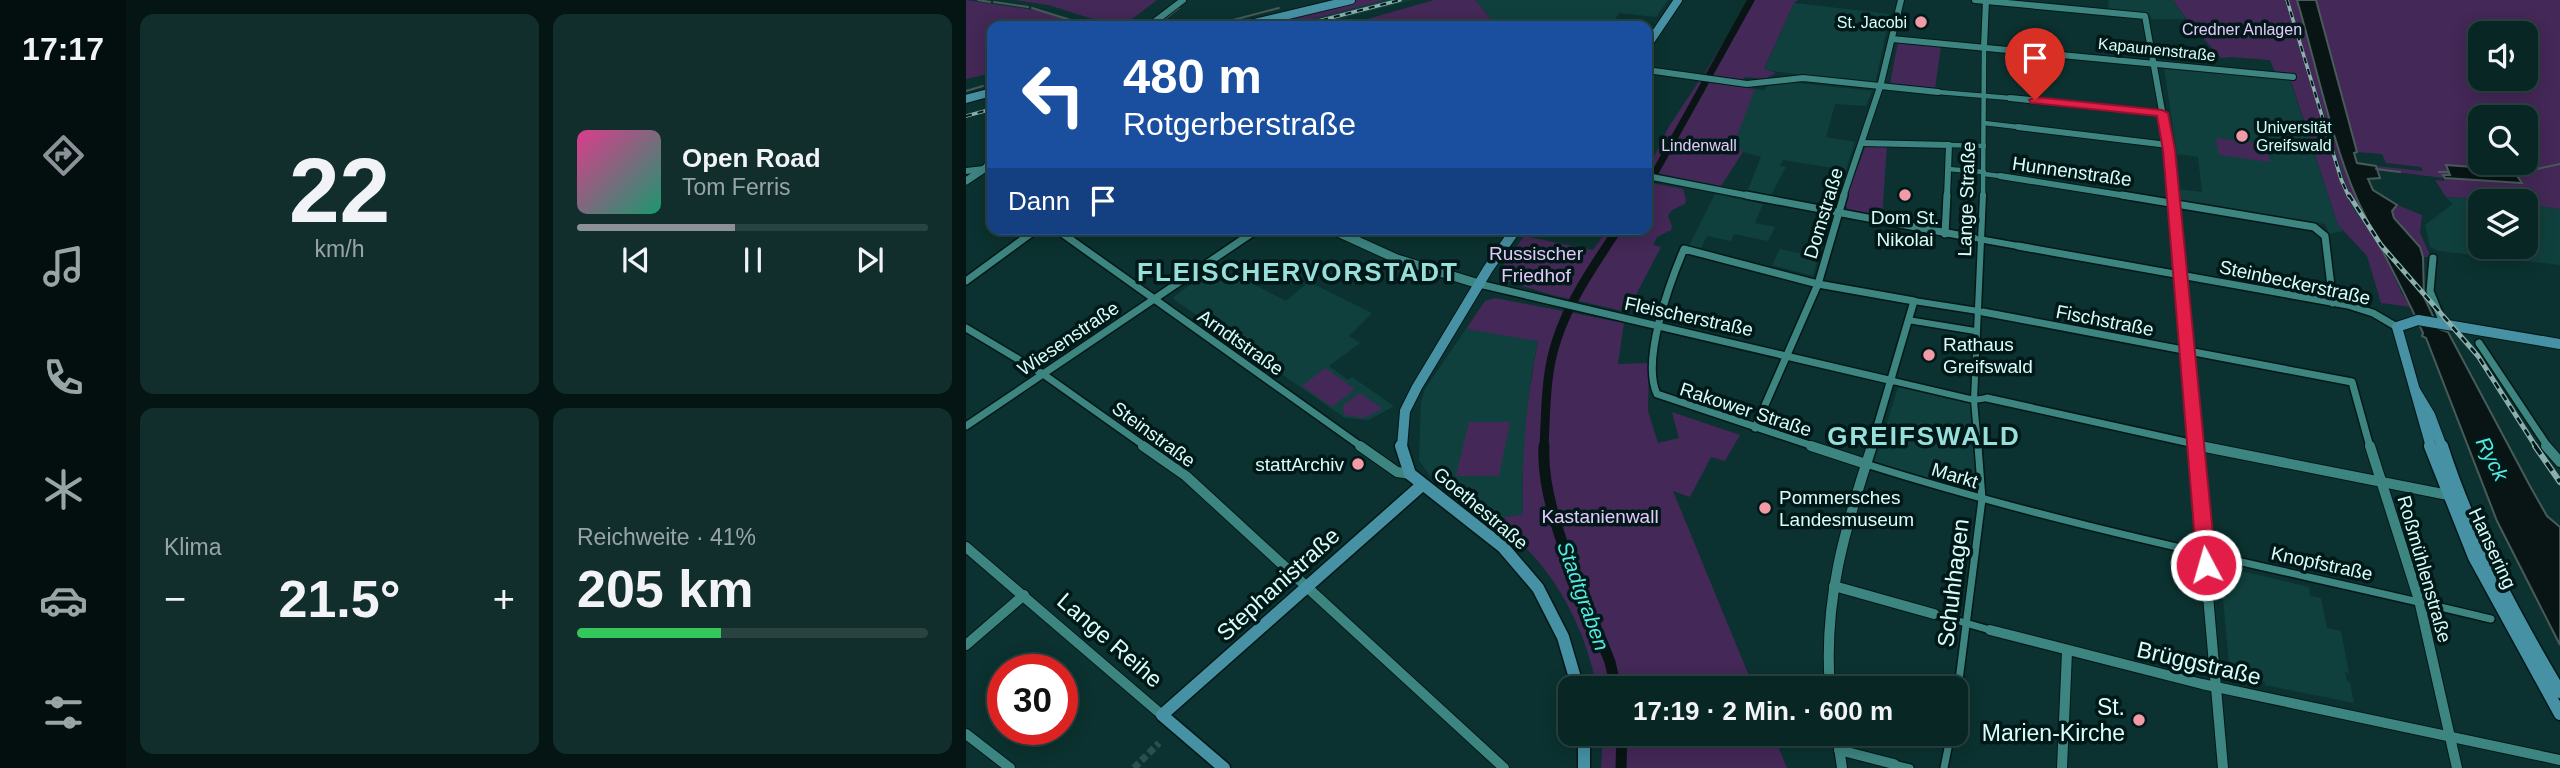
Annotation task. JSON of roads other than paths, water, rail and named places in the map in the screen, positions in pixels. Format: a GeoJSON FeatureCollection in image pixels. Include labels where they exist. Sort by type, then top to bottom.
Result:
{"type":"FeatureCollection","features":[{"type":"Feature","properties":{"kind":"main road"},"geometry":{"type":"LineString","coordinates":[[1263,21],[1350,0]]}},
{"type":"Feature","properties":{"kind":"main road"},"geometry":{"type":"LineString","coordinates":[[1652,39],[1681,0]]}},
{"type":"Feature","properties":{"kind":"main road"},"geometry":{"type":"LineString","coordinates":[[966,99],[987,93]]}},
{"type":"Feature","properties":{"kind":"main road","name":"Goethestraße"},"geometry":{"type":"LineString","coordinates":[[1512,235],[1479,284],[1405,411],[1401,446],[1410,474],[1503,547],[1538,588],[1563,637],[1574,676]]}},
{"type":"Feature","properties":{"kind":"main road"},"geometry":{"type":"LineString","coordinates":[[2397,327],[2418,320],[2440,322],[2560,344]]}},
{"type":"Feature","properties":{"kind":"main road","name":"Hansering"},"geometry":{"type":"LineString","coordinates":[[2397,327],[2416,404],[2504,620],[2560,714]]}},
{"type":"Feature","properties":{"kind":"main road","name":"Stephanistraße"},"geometry":{"type":"LineString","coordinates":[[1162,716],[1422,485]]}},
{"type":"Feature","properties":{"kind":"main road","name":"Hansering"},"geometry":{"type":"LineString","coordinates":[[2453,496],[2516,620],[2560,692]]}},
{"type":"Feature","properties":{"kind":"main road","name":"Lange Reihe"},"geometry":{"type":"LineString","coordinates":[[1162,716],[1224,768]]}},
{"type":"Feature","properties":{"kind":"main road"},"geometry":{"type":"LineString","coordinates":[[1584,746],[1584,768]]}},
{"type":"Feature","properties":{"kind":"street"},"geometry":{"type":"LineString","coordinates":[[1156,21],[1183,0]]}},
{"type":"Feature","properties":{"kind":"street","name":"Domstraße"},"geometry":{"type":"LineString","coordinates":[[1755,428],[1818,284],[1837,214],[1880,87],[1901,0]]}},
{"type":"Feature","properties":{"kind":"street"},"geometry":{"type":"LineString","coordinates":[[1975,0],[2145,16],[2168,145],[2223,768]]}},
{"type":"Feature","properties":{"kind":"street","name":"Lange Straße"},"geometry":{"type":"LineString","coordinates":[[1974,400],[1975,331],[1980,312],[1977,239],[1984,173],[1985,1]]}},
{"type":"Feature","properties":{"kind":"street","name":"Kapaunenstraße"},"geometry":{"type":"LineString","coordinates":[[1892,38],[2293,77]]}},
{"type":"Feature","properties":{"kind":"street"},"geometry":{"type":"LineString","coordinates":[[1652,71],[1757,84],[1803,78],[2162,113]]}},
{"type":"Feature","properties":{"kind":"street"},"geometry":{"type":"LineString","coordinates":[[1984,123],[2168,145]]}},
{"type":"Feature","properties":{"kind":"street"},"geometry":{"type":"LineString","coordinates":[[1862,143],[1984,146]]}},
{"type":"Feature","properties":{"kind":"street"},"geometry":{"type":"LineString","coordinates":[[1945,234],[1949,145]]}},
{"type":"Feature","properties":{"kind":"street"},"geometry":{"type":"LineString","coordinates":[[966,171],[987,169]]}},
{"type":"Feature","properties":{"kind":"street","name":"Hunnenstraße"},"geometry":{"type":"LineString","coordinates":[[1948,169],[2171,202],[2321,230],[2325,236],[2333,303]]}},
{"type":"Feature","properties":{"kind":"street"},"geometry":{"type":"LineString","coordinates":[[966,181],[987,170]]}},
{"type":"Feature","properties":{"kind":"street"},"geometry":{"type":"LineString","coordinates":[[1652,177],[2018,246]]}},
{"type":"Feature","properties":{"kind":"street"},"geometry":{"type":"LineString","coordinates":[[966,281],[1029,235]]}},
{"type":"Feature","properties":{"kind":"street","name":"Arndtstraße"},"geometry":{"type":"LineString","coordinates":[[1064,235],[1397,472],[1410,474]]}},
{"type":"Feature","properties":{"kind":"street","name":"Wiesenstraße"},"geometry":{"type":"LineString","coordinates":[[966,426],[1249,235]]}},
{"type":"Feature","properties":{"kind":"street"},"geometry":{"type":"LineString","coordinates":[[1345,235],[1397,258],[1479,284]]}},
{"type":"Feature","properties":{"kind":"street","name":"Steinbeckerstraße"},"geometry":{"type":"LineString","coordinates":[[2018,246],[2333,303],[2365,310],[2397,327]]}},
{"type":"Feature","properties":{"kind":"street"},"geometry":{"type":"LineString","coordinates":[[1656,325],[1664,293],[1684,249],[1818,284],[1980,312]]}},
{"type":"Feature","properties":{"kind":"street"},"geometry":{"type":"LineString","coordinates":[[2434,258],[2430,291],[2440,322]]}},
{"type":"Feature","properties":{"kind":"street","name":"Fleischerstraße"},"geometry":{"type":"LineString","coordinates":[[1479,284],[1552,303],[1789,354],[1893,381]]}},
{"type":"Feature","properties":{"kind":"street"},"geometry":{"type":"LineString","coordinates":[[1829,676],[1827,652],[1834,586],[1849,515],[1917,302]]}},
{"type":"Feature","properties":{"kind":"street","name":"Fischstraße"},"geometry":{"type":"LineString","coordinates":[[1980,312],[2352,382]]}},
{"type":"Feature","properties":{"kind":"street"},"geometry":{"type":"LineString","coordinates":[[1912,320],[1975,331]]}},
{"type":"Feature","properties":{"kind":"street","name":"Rakower Straße"},"geometry":{"type":"LineString","coordinates":[[1656,325],[1653,384],[1657,394],[1867,464]]}},
{"type":"Feature","properties":{"kind":"street","name":"Steinstraße"},"geometry":{"type":"LineString","coordinates":[[966,328],[1043,374],[1186,476],[1504,768]]}},
{"type":"Feature","properties":{"kind":"street"},"geometry":{"type":"LineString","coordinates":[[2479,343],[2545,444],[2560,462]]}},
{"type":"Feature","properties":{"kind":"street"},"geometry":{"type":"LineString","coordinates":[[1893,381],[1974,400],[1987,398],[2194,444],[2453,496]]}},
{"type":"Feature","properties":{"kind":"street","name":"Roßmühlenstraße"},"geometry":{"type":"LineString","coordinates":[[2352,382],[2380,482],[2391,508],[2419,600],[2457,768]]}},
{"type":"Feature","properties":{"kind":"street","name":"Markt"},"geometry":{"type":"LineString","coordinates":[[1867,464],[1982,499],[1974,400]]}},
{"type":"Feature","properties":{"kind":"street","name":"Knopfstraße"},"geometry":{"type":"LineString","coordinates":[[1982,499],[2205,554],[2419,600],[2491,619]]}},
{"type":"Feature","properties":{"kind":"street","name":"Schuhhagen"},"geometry":{"type":"LineString","coordinates":[[1960,676],[1982,499]]}},
{"type":"Feature","properties":{"kind":"street","name":"Lange Reihe"},"geometry":{"type":"LineString","coordinates":[[966,547],[1162,716]]}},
{"type":"Feature","properties":{"kind":"street","name":"Brüggstraße"},"geometry":{"type":"LineString","coordinates":[[1834,586],[2067,652],[2216,687],[2560,760]]}},
{"type":"Feature","properties":{"kind":"street"},"geometry":{"type":"LineString","coordinates":[[966,645],[1024,595]]}},
{"type":"Feature","properties":{"kind":"street"},"geometry":{"type":"LineString","coordinates":[[2062,768],[2067,652]]}},
{"type":"Feature","properties":{"kind":"street"},"geometry":{"type":"LineString","coordinates":[[966,734],[1010,768]]}},
{"type":"Feature","properties":{"kind":"street"},"geometry":{"type":"LineString","coordinates":[[1839,746],[1842,768]]}},
{"type":"Feature","properties":{"kind":"street"},"geometry":{"type":"LineString","coordinates":[[1944,768],[1948,746]]}},
{"type":"Feature","properties":{"kind":"street"},"geometry":{"type":"LineString","coordinates":[[1839,750],[1910,768]]}},
{"type":"Feature","properties":{"kind":"water","name":"Ryck"},"geometry":{"type":"Polygon","coordinates":[[[2297,0],[2316,0],[2357,152],[2354,153],[2357,163],[2376,166],[2380,178],[2368,179],[2373,190],[2397,205],[2392,211],[2394,218],[2420,247],[2423,257],[2424,297],[2439,329],[2448,332],[2547,516],[2560,527],[2560,645],[2497,521],[2426,338],[2422,336],[2415,316],[2357,199],[2332,127],[2297,0]]]}},
{"type":"Feature","properties":{"kind":"water"},"geometry":{"type":"Polygon","coordinates":[[[2446,165],[2468,167],[2468,175],[2516,175],[2522,183],[2445,178],[2443,175],[2450,175],[2446,165]]]}},
{"type":"Feature","properties":{"kind":"waterway"},"geometry":{"type":"LineString","coordinates":[[978,0],[990,2]]}},
{"type":"Feature","properties":{"kind":"waterway","name":"Stadtgraben"},"geometry":{"type":"LineString","coordinates":[[1652,178],[1751,0]]}},
{"type":"Feature","properties":{"kind":"waterway"},"geometry":{"type":"LineString","coordinates":[[994,2],[1028,7]]}},
{"type":"Feature","properties":{"kind":"waterway"},"geometry":{"type":"LineString","coordinates":[[1032,8],[1074,21]]}},
{"type":"Feature","properties":{"kind":"waterway"},"geometry":{"type":"LineString","coordinates":[[1162,21],[1179,8]]}},
{"type":"Feature","properties":{"kind":"waterway"},"geometry":{"type":"LineString","coordinates":[[1229,21],[1279,8]]}},
{"type":"Feature","properties":{"kind":"waterway"},"geometry":{"type":"LineString","coordinates":[[966,91],[983,86]]}},
{"type":"Feature","properties":{"kind":"waterway"},"geometry":{"type":"LineString","coordinates":[[2538,169],[2560,164]]}},
{"type":"Feature","properties":{"kind":"waterway"},"geometry":{"type":"LineString","coordinates":[[2376,169],[2400,172]]}},
{"type":"Feature","properties":{"kind":"waterway"},"geometry":{"type":"LineString","coordinates":[[2439,172],[2449,172]]}},
{"type":"Feature","properties":{"kind":"waterway","name":"Stadtgraben"},"geometry":{"type":"LineString","coordinates":[[1544,447],[1548,379],[1557,339],[1576,296],[1614,235]]}},
{"type":"Feature","properties":{"kind":"waterway","name":"Stadtgraben"},"geometry":{"type":"LineString","coordinates":[[1544,447],[1549,498],[1557,526],[1613,676]]}},
{"type":"Feature","properties":{"kind":"waterway","name":"Stadtgraben"},"geometry":{"type":"LineString","coordinates":[[1621,768],[1622,746]]}},
{"type":"Feature","properties":{"kind":"tunnel"},"geometry":{"type":"LineString","coordinates":[[1134,768],[1159,743]]}},
{"type":"Feature","properties":{"kind":"railway"},"geometry":{"type":"LineString","coordinates":[[1318,21],[1400,0]]}},
{"type":"Feature","properties":{"kind":"railway"},"geometry":{"type":"LineString","coordinates":[[2287,0],[2341,179],[2349,197]]}},
{"type":"Feature","properties":{"kind":"railway"},"geometry":{"type":"LineString","coordinates":[[966,116],[987,110]]}},
{"type":"Feature","properties":{"kind":"railway"},"geometry":{"type":"LineString","coordinates":[[2349,195],[2381,245],[2478,356],[2536,447]]}},
{"type":"Feature","properties":{"kind":"railway"},"geometry":{"type":"LineString","coordinates":[[2535,446],[2560,482]]}},
{"type":"Feature","properties":{"kind":"place","name":"St. Jacobi"},"geometry":{"type":"Point","coordinates":[1921,22]}},
{"type":"Feature","properties":{"kind":"place","name":"Universität Greifswald"},"geometry":{"type":"Point","coordinates":[2242,136]}},
{"type":"Feature","properties":{"kind":"place","name":"Dom St. Nikolai"},"geometry":{"type":"Point","coordinates":[1905,195]}},
{"type":"Feature","properties":{"kind":"place","name":"Rathaus Greifswald"},"geometry":{"type":"Point","coordinates":[1929,355]}},
{"type":"Feature","properties":{"kind":"place","name":"stattArchiv"},"geometry":{"type":"Point","coordinates":[1358,464]}},
{"type":"Feature","properties":{"kind":"place","name":"Pommersches Landesmuseum"},"geometry":{"type":"Point","coordinates":[1765,508]}},
{"type":"Feature","properties":{"kind":"place","name":"St. Marien-Kirche"},"geometry":{"type":"Point","coordinates":[2139,720]}},
{"type":"Feature","properties":{"kind":"district","name":"FLEISCHERVORSTADT"},"geometry":{"type":"Point","coordinates":[1298,272]}},
{"type":"Feature","properties":{"kind":"district","name":"GREIFSWALD"},"geometry":{"type":"Point","coordinates":[1924,436]}},
{"type":"Feature","properties":{"kind":"park label","name":"Credner Anlagen"},"geometry":{"type":"Point","coordinates":[2242,29]}},
{"type":"Feature","properties":{"kind":"park label","name":"Lindenwall"},"geometry":{"type":"Point","coordinates":[1699,145]}},
{"type":"Feature","properties":{"kind":"park label","name":"Russischer Friedhof"},"geometry":{"type":"Point","coordinates":[1536,264]}},
{"type":"Feature","properties":{"kind":"park label","name":"Kastanienwall"},"geometry":{"type":"Point","coordinates":[1600,516]}}]}
